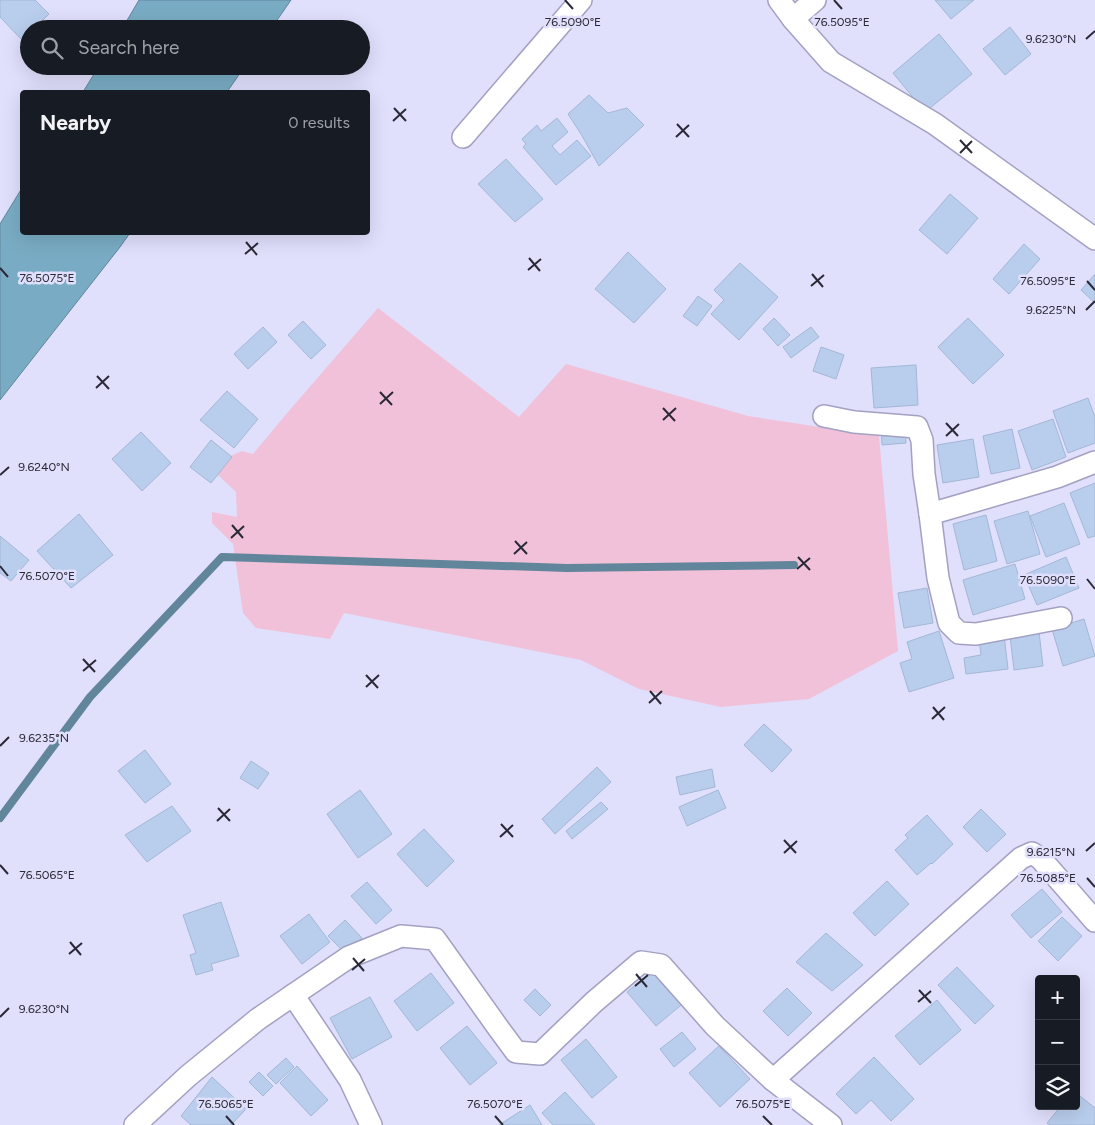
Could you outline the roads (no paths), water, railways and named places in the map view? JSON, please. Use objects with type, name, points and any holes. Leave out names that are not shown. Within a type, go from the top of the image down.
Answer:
[{"type":"street","points":[[463,137],[581,0]]},
{"type":"street","points":[[779,0],[793,20],[831,62],[935,124],[1095,239]]},
{"type":"street","points":[[793,20],[815,0]]},
{"type":"street","points":[[824,416],[854,422],[917,427],[922,440],[924,474],[938,578],[948,623],[958,633],[976,634],[1061,618]]},
{"type":"street","points":[[930,514],[1057,477],[1095,462]]},
{"type":"street","points":[[773,1080],[1021,858],[1032,853],[1041,859],[1095,921]]},
{"type":"street","points":[[135,1125],[204,1063],[258,1019],[349,957],[401,936],[435,939],[516,1052],[540,1054],[594,1002],[641,962],[660,965],[715,1026],[773,1080],[832,1125]]},
{"type":"street","points":[[293,996],[350,1080],[371,1125]]},
{"type":"water","points":[[139,0],[291,0],[277,20],[127,20]]},
{"type":"water","points":[[93,75],[239,75],[228,90],[84,90]]},
{"type":"water","points":[[20,191],[20,235],[129,235],[0,400],[0,224]]},
{"type":"waterway","points":[[0,818],[90,697],[222,557],[567,568],[794,565]]}]
